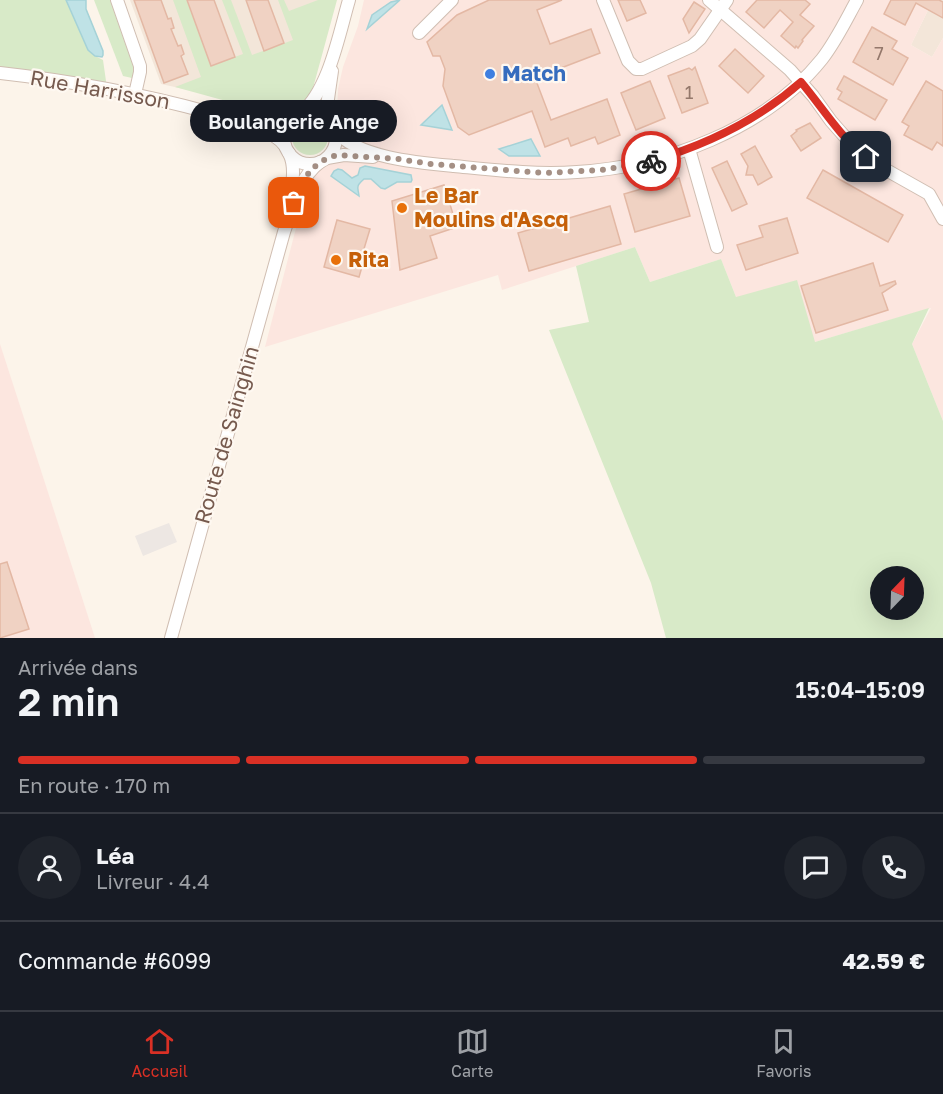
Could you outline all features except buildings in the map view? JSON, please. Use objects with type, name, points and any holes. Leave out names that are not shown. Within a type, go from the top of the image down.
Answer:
[{"type":"street","points":[[117,0],[140,66],[135,94]]},
{"type":"street","points":[[349,0],[336,47],[319,91],[311,105],[285,130],[284,138],[287,149],[294,158],[312,164],[344,155],[543,173],[602,170],[630,165],[689,149],[746,121],[770,107],[801,82],[816,66],[831,46],[857,0]]},
{"type":"street","points":[[418,33],[452,0]]},
{"type":"street","points":[[603,0],[628,61],[636,69],[642,69],[692,46],[700,39],[724,5]]},
{"type":"street","points":[[709,0],[724,5],[801,82],[852,146],[881,167],[929,194],[943,219]]},
{"type":"street","points":[[323,160],[332,152],[336,138],[328,116],[327,103],[336,47]]},
{"type":"street","name":"Rue Harrisson","points":[[0,73],[57,80],[135,94],[234,119],[276,136],[287,149]]},
{"type":"street","points":[[297,116],[316,112],[326,117],[343,140],[372,152],[398,159]]},
{"type":"street","name":"Rue Harrisson","points":[[234,119],[277,122],[297,116]]},
{"type":"street","name":"Route de Sainghin","points":[[284,232],[293,170],[292,159],[287,149]]},
{"type":"street","points":[[689,149],[717,247]]},
{"type":"street","name":"Route de Sainghin","points":[[171,638],[284,232],[307,175],[323,160]]},
{"type":"shaded area","points":[[130,0],[333,0],[248,103],[161,84]]},
{"type":"shaded area","points":[[364,0],[933,0],[911,45],[932,57],[943,38],[943,421],[912,344],[931,308],[815,342],[736,297],[721,259],[650,282],[635,247],[502,290],[498,275],[265,347],[301,209],[297,208],[313,171],[333,160],[342,149],[348,134],[337,113],[338,89]]},
{"type":"shaded area","points":[[933,0],[943,0],[943,38],[932,57],[911,45]]},
{"type":"shaded area","points":[[0,344],[68,554],[95,638],[0,638]]},
{"type":"shaded area","points":[[169,523],[177,542],[143,556],[135,536]]},
{"type":"green space","points":[[0,0],[66,0],[88,50],[103,60],[108,95],[0,70]]},
{"type":"green space","points":[[94,0],[111,0],[134,63],[132,78],[123,76]]},
{"type":"green space","points":[[173,0],[187,0],[212,65],[243,54],[222,0],[231,0],[252,55],[293,40],[278,0],[284,0],[289,11],[318,0],[337,0],[313,88],[306,101],[288,103],[278,107],[248,106],[175,87],[201,77]]},
{"type":"green space","points":[[310,119],[323,124],[328,137],[323,150],[310,155],[297,150],[292,137],[297,124]]},
{"type":"green space","points":[[635,247],[650,282],[721,259],[736,297],[797,280],[815,342],[929,308],[912,344],[943,421],[943,638],[666,638],[651,583],[549,330],[589,322],[576,266]]},
{"type":"water","points":[[66,0],[86,0],[86,9],[103,51],[102,57],[95,56],[88,50]]},
{"type":"water","points":[[400,0],[367,29],[372,15],[391,2]]},
{"type":"water","points":[[442,105],[452,130],[421,125]]},
{"type":"water","points":[[531,139],[540,156],[509,156],[499,149]]},
{"type":"water","points":[[365,166],[411,175],[412,180],[411,182],[397,182],[385,189],[371,179],[364,179],[358,186],[359,196],[331,176],[338,169],[352,178],[358,175],[360,168]]},
{"type":"way so far","points":[[294,203],[310,170],[327,158],[337,155],[543,173],[602,170],[651,161]]},
{"type":"place","name":"Match","points":[[490,74]]},
{"type":"place","name":"Boulangerie Ange","points":[[294,203]]},
{"type":"place","name":"Le Bar Moulins d'Ascq","points":[[402,208]]},
{"type":"place","name":"Rita","points":[[336,260]]},
{"type":"route","points":[[651,161],[689,149],[729,130],[770,107],[801,82],[841,134],[866,157]]}]
